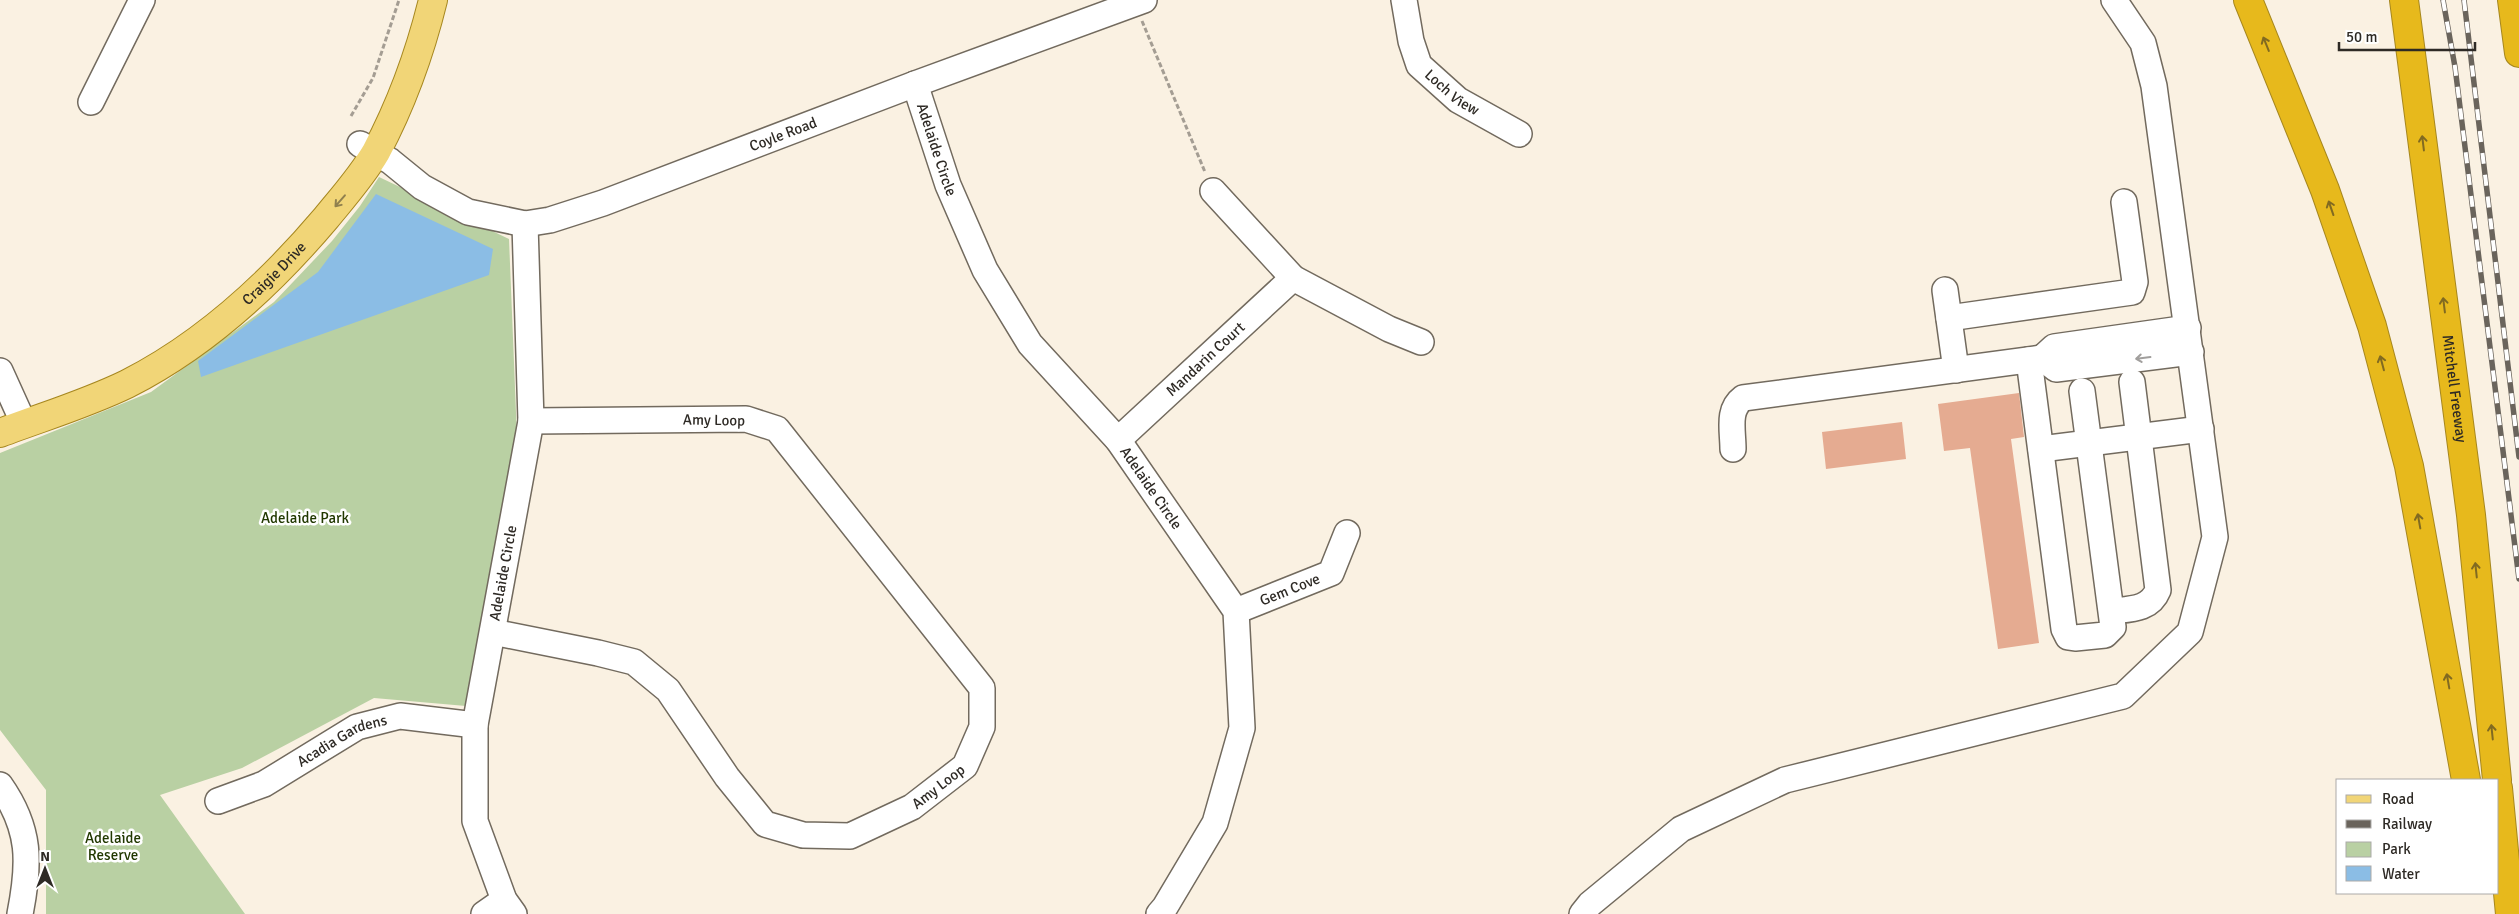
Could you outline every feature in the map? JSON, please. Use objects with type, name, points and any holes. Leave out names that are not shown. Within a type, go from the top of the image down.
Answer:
[{"type":"highway","points":[[2248,0],[2325,190],[2372,326],[2409,466],[2466,779]]},
{"type":"highway","name":"Mitchell Freeway","points":[[2404,0],[2471,515],[2497,779]]},
{"type":"highway","points":[[2512,0],[2519,53]]},
{"type":"highway","points":[[2499,798],[2510,914]]},
{"type":"highway","points":[[2490,894],[2495,914]]},
{"type":"main road","name":"Craigie Drive","points":[[364,155],[388,90],[417,0]]},
{"type":"main road","name":"Craigie Drive","points":[[10,421],[119,369],[177,336],[238,286],[276,249],[364,155],[411,76],[424,40],[434,0]]},
{"type":"street","points":[[91,102],[142,0]]},
{"type":"street","name":"Loch View","points":[[1404,0],[1411,41],[1419,65],[1458,100],[1519,134]]},
{"type":"street","points":[[1582,914],[1590,904],[1681,829],[1786,780],[2124,696],[2190,632],[2215,537],[2190,340],[2154,86],[2143,44],[2114,0]]},
{"type":"street","name":"Coyle Road","points":[[364,155],[390,160],[422,187],[468,212],[525,224],[550,220],[603,203],[915,84],[1139,2]]},
{"type":"street","name":"Adelaide Circle","points":[[915,84],[948,185],[985,270],[1030,344],[1118,440],[1236,611]]},
{"type":"street","points":[[1212,191],[1293,278],[1389,329],[1421,342]]},
{"type":"street","points":[[1949,318],[2132,292],[2135,282],[2124,202]]},
{"type":"street","name":"Adelaide Circle","points":[[500,909],[475,822],[475,725],[531,421],[525,224]]},
{"type":"street","name":"Mandarin Court","points":[[1118,440],[1293,278]]},
{"type":"street","points":[[1945,290],[1956,370]]},
{"type":"street","points":[[1733,449],[1732,412],[1735,404],[1744,398],[2036,359],[2054,347],[2190,340]]},
{"type":"street","points":[[2036,359],[2040,449],[2065,633],[2075,638],[2109,634],[2113,627],[2082,391]]},
{"type":"street","points":[[0,370],[10,421]]},
{"type":"street","points":[[2112,611],[2141,607],[2151,602],[2158,590],[2132,382]]},
{"type":"street","name":"Amy Loop","points":[[493,632],[634,662],[668,690],[727,777],[765,824],[802,835],[850,836],[912,807],[965,766],[982,727],[982,688],[777,428],[746,418],[531,421]]},
{"type":"street","points":[[2040,449],[2201,429]]},
{"type":"street","name":"Gem Cove","points":[[1236,611],[1331,574],[1347,534]]},
{"type":"street","points":[[1159,914],[1215,823],[1242,728],[1236,611]]},
{"type":"street","name":"Acadia Gardens","points":[[218,801],[264,784],[356,727],[400,716],[475,725]]},
{"type":"street","points":[[0,785],[18,816],[25,846],[28,867],[20,914]]},
{"type":"path","points":[[351,116],[373,78],[398,0]]},
{"type":"path","points":[[1139,2],[1212,191]]},
{"type":"green space","name":"Adelaide Park","points":[[379,177],[509,239],[517,437],[466,706],[374,698],[242,768],[160,795],[245,914],[46,914],[46,790],[0,730],[0,453],[151,392],[274,302],[332,241],[360,206]]},
{"type":"water","points":[[376,194],[493,249],[489,275],[201,377],[198,361],[318,272]]},
{"type":"building","points":[[2019,393],[2024,437],[2011,439],[2039,643],[1998,649],[1970,448],[1944,451],[1938,404]]},
{"type":"building","points":[[1902,422],[1906,459],[1826,469],[1822,432]]},
{"type":"railway","points":[[2443,0],[2455,67],[2519,579]]},
{"type":"railway","points":[[2464,0],[2519,457]]},
{"type":"park label","name":"Adelaide Reserve","points":[[113,846]]}]
